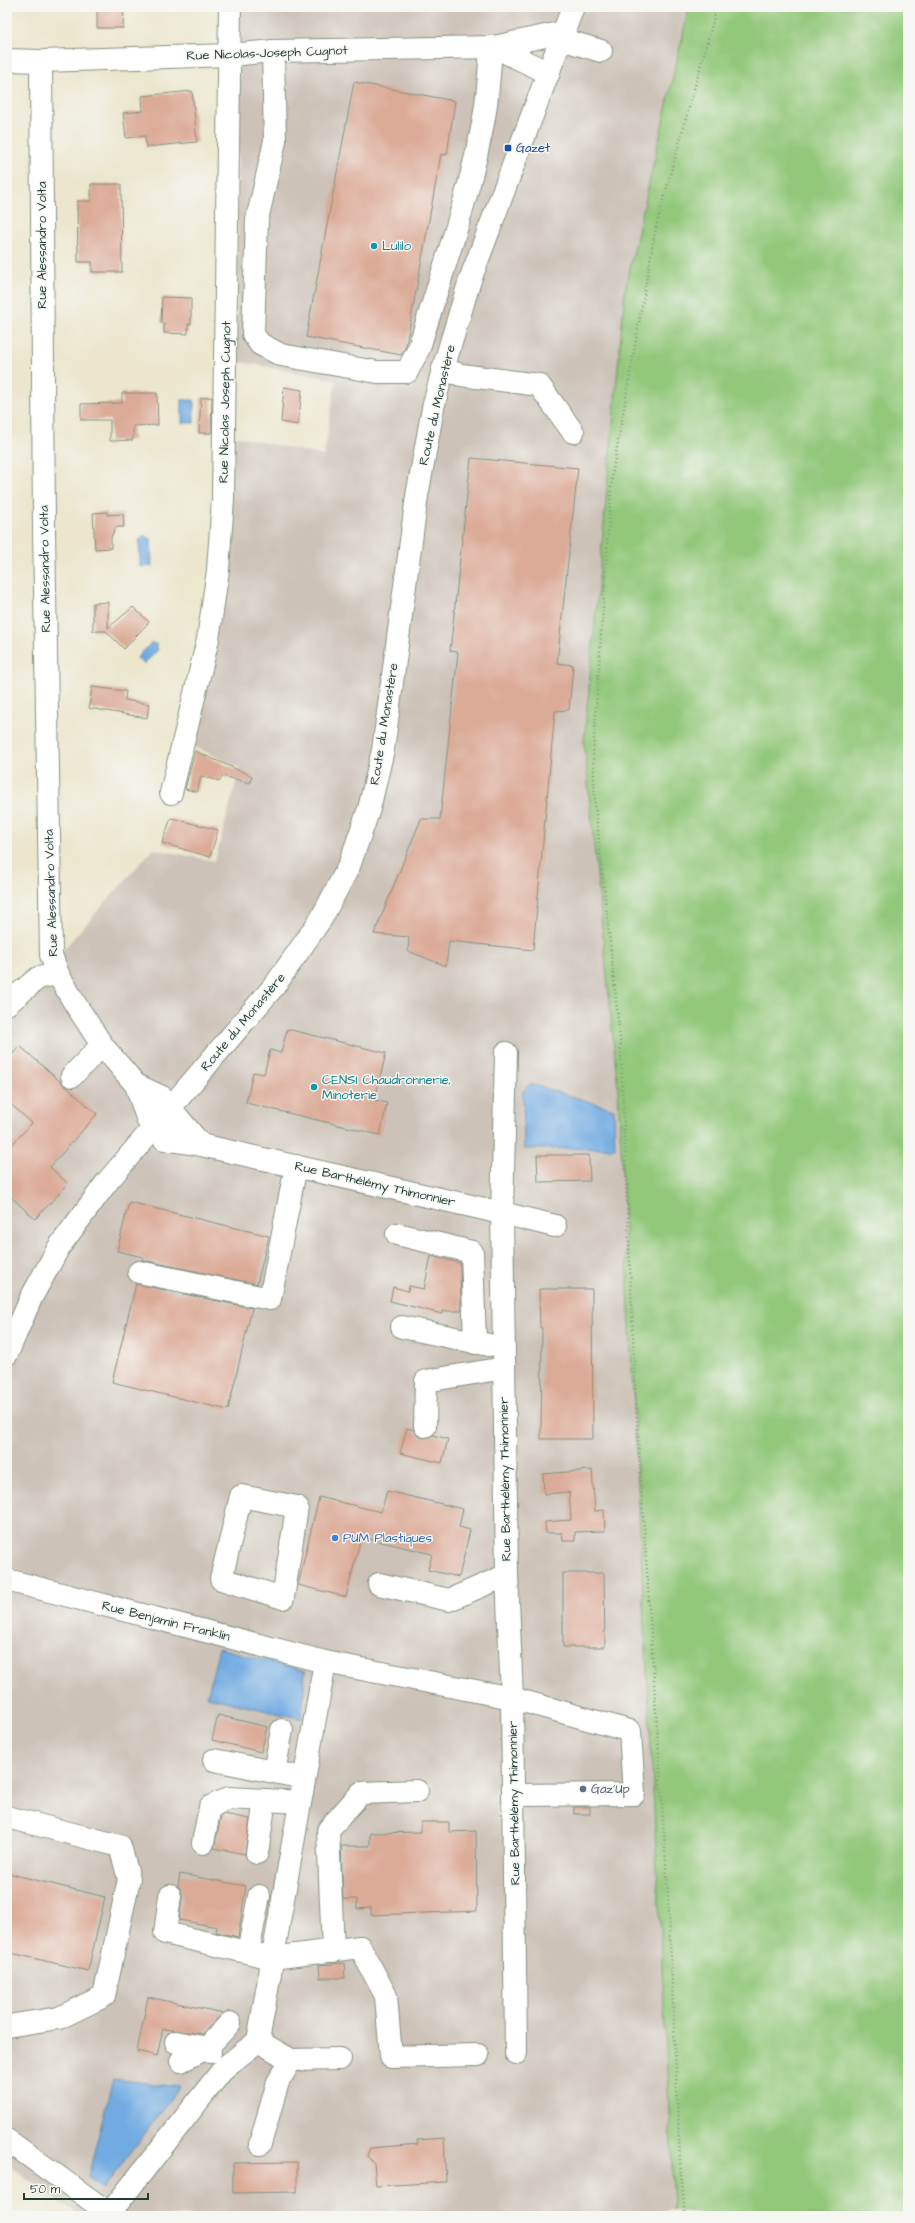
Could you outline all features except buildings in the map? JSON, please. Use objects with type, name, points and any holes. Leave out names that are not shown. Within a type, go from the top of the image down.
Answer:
[{"type":"street","name":"Rue Nicolas Joseph Cugnot","points":[[171,792],[208,639],[218,562],[225,453],[230,7]]},
{"type":"street","name":"Route du Monastère","points":[[7,1354],[31,1298],[59,1247],[107,1182],[275,985],[300,952],[321,919],[349,866],[369,809],[383,750],[417,496],[433,408],[443,369],[470,280],[573,7]]},
{"type":"street","name":"Rue Nicolas-Joseph Cugnot","points":[[41,61],[230,55],[273,51],[493,47],[562,36]]},
{"type":"street","points":[[562,36],[601,50]]},
{"type":"street","name":"Rue Nicolas-Joseph Cugnot","points":[[493,47],[549,73]]},
{"type":"street","points":[[273,51],[275,141],[257,220],[253,334],[260,344],[281,355],[377,372],[407,372],[419,348],[472,172],[481,137],[493,47]]},
{"type":"street","points":[[7,60],[41,61]]},
{"type":"street","name":"Rue Alessandro Volta","points":[[41,61],[44,530],[48,855],[51,955],[58,974],[102,1045],[136,1085],[148,1121],[164,1116]]},
{"type":"street","points":[[443,369],[461,375],[539,384],[573,432]]},
{"type":"street","points":[[7,1004],[38,978],[58,974]]},
{"type":"street","points":[[72,1076],[102,1045]]},
{"type":"street","points":[[506,1053],[502,1212],[555,1226]]},
{"type":"street","name":"Rue Barthélémy Thimonnier","points":[[164,1116],[176,1115],[201,1145],[502,1212],[507,1575],[514,1795],[516,2053]]},
{"type":"street","points":[[139,1272],[270,1299],[296,1166]]},
{"type":"street","points":[[397,1234],[472,1252],[474,1343]]},
{"type":"street","points":[[402,1327],[474,1343],[504,1358]]},
{"type":"street","points":[[425,1426],[426,1381],[504,1358]]},
{"type":"street","points":[[241,1496],[296,1507],[283,1598],[221,1579],[241,1496]]},
{"type":"street","points":[[379,1584],[449,1600],[507,1575]]},
{"type":"street","name":"Rue Benjamin Franklin","points":[[7,1580],[325,1662],[512,1698],[630,1731],[634,1794],[514,1795]]},
{"type":"street","points":[[7,2140],[111,2215],[225,2067],[258,2041],[325,1662]]},
{"type":"street","points":[[274,1772],[282,1730]]},
{"type":"street","points":[[214,1760],[304,1778]]},
{"type":"street","points":[[332,1951],[328,1830],[361,1793],[417,1791]]},
{"type":"street","points":[[203,1843],[210,1807],[229,1798],[300,1802]]},
{"type":"street","points":[[257,1853],[265,1800]]},
{"type":"street","points":[[7,1817],[120,1846],[129,1879],[104,1996],[59,2018],[7,2026]]},
{"type":"street","points":[[170,1896],[165,1933],[272,1958],[360,1947],[386,1996],[391,2057],[478,2055]]},
{"type":"street","points":[[248,1952],[259,1896]]},
{"type":"street","points":[[178,2052],[207,2048],[230,2023]]},
{"type":"street","points":[[258,2041],[291,2060],[340,2059]]},
{"type":"street","points":[[207,2048],[225,2067]]},
{"type":"street","points":[[260,2144],[278,2082],[291,2060]]},
{"type":"path","points":[[685,2216],[680,2162],[668,1895],[636,1405],[620,1037],[595,804],[593,752],[612,476],[656,226],[718,7]]},
{"type":"shaded area","points":[[240,7],[689,7],[625,290],[584,742],[618,1089],[674,2210],[570,2216],[81,2216],[7,2164],[7,1013],[153,849],[215,861],[240,768],[193,746],[235,436],[324,456],[336,380],[236,361]]},
{"type":"green space","points":[[689,7],[908,7],[908,2216],[747,2216],[674,2210],[618,1089],[584,742],[625,290]]},
{"type":"water","points":[[182,400],[194,400],[194,423],[182,423]]},
{"type":"water","points":[[145,536],[151,539],[152,566],[140,567],[139,540]]},
{"type":"water","points":[[151,643],[156,644],[158,650],[144,664],[137,658]]},
{"type":"water","points":[[531,1084],[614,1109],[615,1148],[524,1149],[523,1091]]},
{"type":"water","points":[[219,1648],[305,1671],[302,1719],[207,1697]]},
{"type":"water","points":[[113,2079],[180,2087],[103,2189],[88,2177]]},
{"type":"place","name":"Gazet","points":[[508,148]]},
{"type":"place","name":"Lulilo","points":[[374,246]]},
{"type":"place","name":"CENSI Chaudronnerie, Minoterie","points":[[314,1087]]},
{"type":"place","name":"PUM Plastiques","points":[[335,1538]]},
{"type":"place","name":"Gaz'Up","points":[[583,1789]]}]
